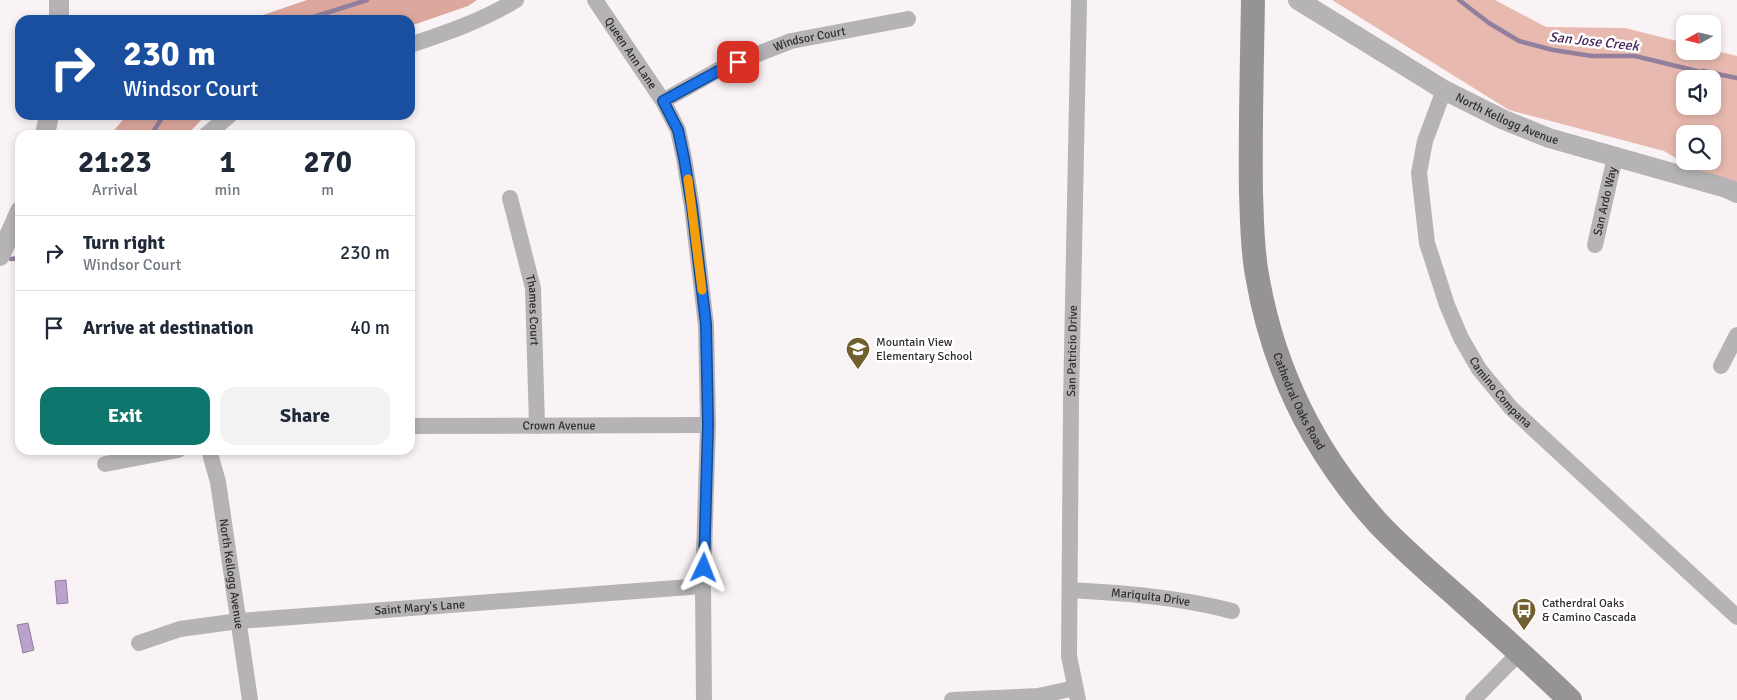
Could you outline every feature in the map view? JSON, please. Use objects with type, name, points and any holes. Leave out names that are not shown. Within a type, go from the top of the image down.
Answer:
[{"type":"main road","name":"Cathedral Oaks Road","points":[[1253,0],[1250,162],[1252,234],[1256,273],[1266,318],[1283,373],[1309,429],[1360,503],[1417,561],[1520,652],[1570,700]]},
{"type":"street","points":[[59,0],[59,15]]},
{"type":"street","points":[[415,43],[447,32],[505,7],[516,0]]},
{"type":"street","name":"Queen Ann Lane","points":[[595,0],[663,101],[678,130],[692,207],[706,324],[708,425],[703,586],[704,700]]},
{"type":"street","name":"San Patricio Drive","points":[[1076,694],[1069,656],[1071,383],[1079,0]]},
{"type":"street","name":"North Kellogg Avenue","points":[[1298,0],[1444,90],[1504,120],[1549,138],[1726,188],[1737,193]]},
{"type":"street","name":"Windsor Court","points":[[663,101],[720,70],[791,40],[908,19]]},
{"type":"street","name":"Camino Compana","points":[[1444,90],[1425,141],[1419,173],[1421,202],[1427,243],[1447,305],[1479,370],[1511,408],[1737,617]]},
{"type":"street","points":[[212,130],[224,120]]},
{"type":"street","name":"San Ardo Way","points":[[1595,245],[1616,157]]},
{"type":"street","name":"Thames Court","points":[[510,198],[533,288],[537,426]]},
{"type":"street","points":[[0,256],[15,222]]},
{"type":"street","points":[[1721,366],[1737,335]]},
{"type":"street","name":"Crown Avenue","points":[[415,426],[708,425]]},
{"type":"street","points":[[105,464],[152,455]]},
{"type":"street","name":"North Kellogg Avenue","points":[[210,455],[218,482],[250,700]]},
{"type":"street","name":"Saint Mary's Lane","points":[[139,643],[180,629],[239,621],[703,586]]},
{"type":"street","name":"Mariquita Drive","points":[[1070,590],[1148,596],[1203,604],[1232,611]]},
{"type":"street","points":[[1473,700],[1520,652]]},
{"type":"street","points":[[952,700],[1076,694]]},
{"type":"shaded area","points":[[307,0],[477,0],[468,6],[415,24],[415,15],[263,15]]},
{"type":"shaded area","points":[[1332,0],[1495,0],[1546,27],[1625,28],[1676,41],[1676,60],[1721,60],[1721,52],[1737,56],[1737,193],[1696,170],[1721,170],[1721,125],[1676,125],[1676,158],[1664,151],[1509,110]]},
{"type":"shaded area","points":[[123,120],[201,120],[192,130],[114,130]]},
{"type":"shaded area","points":[[66,580],[68,603],[57,604],[55,581]]},
{"type":"shaded area","points":[[28,623],[34,650],[23,653],[17,625]]},
{"type":"waterway","points":[[320,15],[367,0]]},
{"type":"waterway","name":"San Jose Creek","points":[[1459,0],[1489,23],[1519,41],[1553,50],[1592,56],[1635,56],[1701,72],[1737,78]]},
{"type":"waterway","points":[[154,130],[161,120]]},
{"type":"waterway","points":[[11,259],[15,259]]},
{"type":"slow traffic","points":[[688,179],[702,290]]},
{"type":"place","name":"Mountain View Elementary School","points":[[858,370]]},
{"type":"place","name":"Catherdral Oaks & Camino Cascada","points":[[1524,631]]},
{"type":"route","points":[[704,568],[708,425],[706,324],[684,158],[678,130],[663,101],[738,62]]}]
